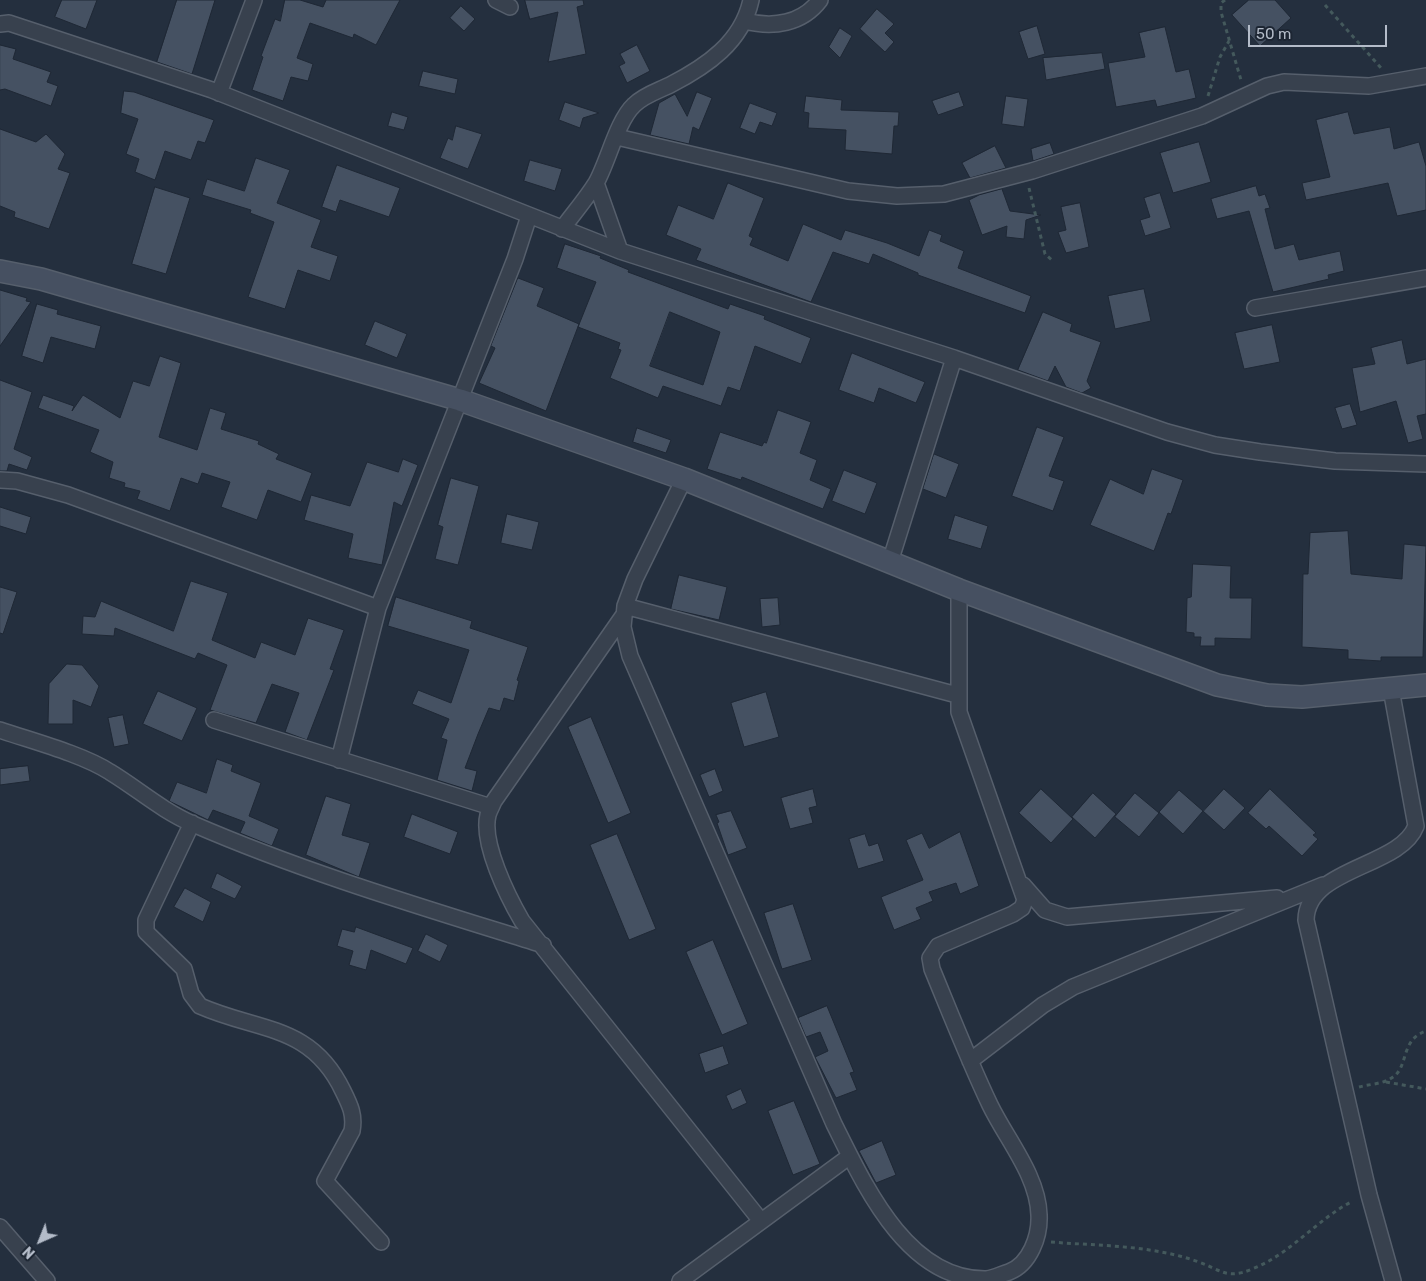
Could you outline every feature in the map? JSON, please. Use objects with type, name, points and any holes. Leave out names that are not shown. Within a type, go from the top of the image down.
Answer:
[{"type":"main road","points":[[0,271],[41,279],[460,400],[684,479],[959,590],[1217,685],[1267,694],[1302,697],[1391,690],[1426,685]]},
{"type":"street","points":[[219,93],[254,0]]},
{"type":"street","points":[[496,0],[510,7]]},
{"type":"street","points":[[562,229],[596,183],[633,105],[647,95],[672,84],[716,57],[732,40],[744,21],[751,0]]},
{"type":"street","points":[[744,21],[760,25],[801,19],[820,0]]},
{"type":"street","points":[[0,24],[9,24],[219,93],[620,251],[954,358],[1167,432],[1215,445],[1335,461],[1426,464]]},
{"type":"street","points":[[617,136],[848,191],[897,196],[944,194],[1032,171],[1202,116],[1267,86],[1284,82],[1369,86],[1395,83],[1426,76]]},
{"type":"street","points":[[596,183],[620,251]]},
{"type":"street","points":[[339,760],[378,608],[460,400],[529,216]]},
{"type":"street","points":[[1255,308],[1426,278]]},
{"type":"street","points":[[890,562],[954,358]]},
{"type":"street","points":[[684,479],[635,579],[624,611],[491,807],[488,816],[487,832],[510,901],[522,921],[761,1221]]},
{"type":"street","points":[[0,480],[17,481],[68,494],[378,608]]},
{"type":"street","points":[[624,611],[623,628],[630,656],[850,1156],[884,1218],[928,1262],[955,1276],[988,1279],[1013,1270],[1034,1249],[1039,1214],[1032,1183],[1007,1139],[970,1061],[932,969],[930,958],[938,946],[1022,908],[1025,900],[963,726],[957,695],[959,590]]},
{"type":"street","points":[[624,611],[957,695]]},
{"type":"street","points":[[1391,690],[1416,826],[1412,836],[1402,844],[1320,890],[1309,904],[1306,920],[1369,1195],[1394,1281]]},
{"type":"street","points":[[214,720],[491,807]]},
{"type":"street","points":[[0,730],[109,771],[160,808],[192,823],[324,876],[543,945]]},
{"type":"street","points":[[192,823],[146,920],[146,932],[184,969],[192,994],[200,1006],[280,1032],[304,1044],[322,1057],[333,1071],[351,1108],[353,1123],[352,1131],[325,1181],[381,1242]]},
{"type":"street","points":[[1018,879],[1042,908],[1054,915],[1067,917],[1293,897]]},
{"type":"street","points":[[970,1061],[1042,1004],[1073,987],[1334,881]]},
{"type":"street","points":[[680,1281],[850,1156]]},
{"type":"street","points":[[0,1227],[47,1281]]},
{"type":"path","points":[[1225,0],[1221,3],[1221,12],[1245,95]]},
{"type":"path","points":[[1325,5],[1395,83]]},
{"type":"path","points":[[1202,116],[1220,57],[1229,40]]},
{"type":"path","points":[[1032,171],[1027,180],[1045,254],[1053,261]]},
{"type":"path","points":[[1385,1082],[1398,1073],[1410,1043],[1417,1034],[1426,1031]]},
{"type":"path","points":[[1344,1090],[1385,1082],[1426,1089]]},
{"type":"path","points":[[1036,1241],[1145,1249],[1200,1262],[1220,1273],[1234,1274],[1254,1269],[1297,1243],[1345,1206],[1369,1195]]},
{"type":"building","points":[[62,0],[97,0],[86,29],[55,17]]},
{"type":"building","points":[[177,0],[215,0],[192,74],[157,62]]},
{"type":"building","points":[[285,0],[300,0],[323,7],[326,0],[400,0],[376,45],[354,34],[353,38],[310,23],[297,58],[313,64],[308,81],[291,77],[283,101],[252,90],[263,57],[261,56],[275,19],[280,21]]},
{"type":"building","points":[[525,0],[583,0],[584,5],[577,7],[586,54],[548,62],[558,12],[530,19]]},
{"type":"building","points":[[1249,0],[1275,0],[1291,18],[1260,46],[1232,15]]},
{"type":"building","points":[[461,6],[475,19],[464,31],[450,18]]},
{"type":"building","points":[[877,9],[894,24],[885,33],[894,42],[885,52],[860,29]]},
{"type":"building","points":[[1037,26],[1045,54],[1028,59],[1019,32]]},
{"type":"building","points":[[1165,27],[1176,72],[1189,69],[1196,98],[1157,107],[1155,100],[1116,107],[1108,63],[1145,57],[1139,33]]},
{"type":"building","points":[[840,28],[852,36],[840,58],[829,47]]},
{"type":"building","points":[[0,45],[16,49],[13,59],[51,72],[47,82],[58,86],[51,106],[5,89],[0,90]]},
{"type":"building","points":[[637,45],[650,71],[627,83],[619,66],[625,63],[620,54]]},
{"type":"building","points":[[1102,53],[1105,69],[1046,80],[1043,58]]},
{"type":"building","points":[[423,71],[458,79],[455,94],[419,86]]},
{"type":"building","points":[[124,91],[134,92],[214,120],[205,143],[198,141],[191,160],[165,151],[155,180],[135,172],[139,159],[126,154],[138,119],[121,113]]},
{"type":"building","points":[[697,92],[712,98],[699,130],[693,127],[689,144],[650,135],[659,103],[675,94],[687,116]]},
{"type":"building","points":[[959,92],[964,106],[938,115],[932,101]]},
{"type":"building","points":[[806,96],[842,100],[841,110],[899,112],[898,126],[894,126],[892,154],[845,150],[846,130],[808,128],[809,113],[804,112]]},
{"type":"building","points":[[1006,96],[1028,99],[1024,127],[1002,124]]},
{"type":"building","points":[[565,102],[599,113],[583,118],[580,128],[559,120]]},
{"type":"building","points":[[750,103],[777,113],[772,126],[760,122],[755,134],[740,128]]},
{"type":"building","points":[[392,112],[408,117],[404,130],[388,126]]},
{"type":"building","points":[[1348,112],[1354,134],[1390,127],[1394,149],[1419,142],[1426,166],[1426,210],[1397,216],[1388,183],[1306,200],[1302,183],[1330,177],[1316,120]]},
{"type":"building","points":[[456,126],[482,134],[468,169],[440,158],[448,138],[452,140]]},
{"type":"building","points":[[0,129],[36,142],[46,134],[65,154],[58,169],[70,173],[49,229],[14,217],[15,212],[0,206]]},
{"type":"building","points":[[1199,142],[1211,182],[1173,193],[1160,153]]},
{"type":"building","points":[[1050,143],[1054,154],[1033,161],[1031,149]]},
{"type":"building","points":[[995,146],[1006,168],[970,178],[962,163]]},
{"type":"building","points":[[256,158],[290,170],[277,203],[321,220],[311,247],[338,256],[330,281],[298,270],[285,309],[248,297],[274,222],[250,213],[251,210],[202,195],[207,179],[244,191]]},
{"type":"building","points":[[530,160],[562,169],[555,191],[524,181]]},
{"type":"building","points":[[337,165],[400,188],[389,217],[340,200],[336,212],[322,207]]},
{"type":"building","points":[[728,183],[764,198],[749,236],[753,238],[750,245],[788,261],[803,224],[841,240],[845,230],[887,243],[919,256],[929,230],[942,235],[940,241],[964,251],[958,268],[1031,296],[1025,313],[918,275],[918,273],[873,254],[869,264],[833,252],[811,302],[696,260],[701,249],[666,235],[678,205],[713,219]]},
{"type":"building","points":[[1256,186],[1259,196],[1265,194],[1270,208],[1265,209],[1275,249],[1294,244],[1299,260],[1340,251],[1344,271],[1328,275],[1329,279],[1273,292],[1249,211],[1217,219],[1211,199]]},
{"type":"building","points":[[155,187],[190,198],[166,274],[132,264]]},
{"type":"building","points":[[1002,189],[1010,211],[1041,215],[1026,220],[1024,239],[1006,237],[1007,226],[982,235],[969,200],[979,195]]},
{"type":"building","points":[[1160,193],[1171,228],[1145,236],[1140,220],[1150,217],[1144,198]]},
{"type":"building","points":[[1080,203],[1089,247],[1066,253],[1058,232],[1066,230],[1061,207]]},
{"type":"building","points":[[565,244],[601,256],[600,258],[629,270],[628,272],[728,309],[730,304],[765,316],[764,319],[811,338],[801,364],[755,346],[740,391],[728,387],[721,406],[663,386],[658,398],[610,378],[621,350],[618,349],[620,343],[578,327],[596,282],[557,268]],"holes":[[[670,312],[720,332],[703,385],[650,366]]]},
{"type":"building","points":[[518,278],[544,288],[537,306],[579,324],[546,411],[479,383],[495,348],[491,346]]},
{"type":"building","points":[[1144,289],[1151,321],[1115,329],[1108,296]]},
{"type":"building","points":[[0,290],[27,298],[26,301],[31,302],[0,346]]},
{"type":"building","points":[[37,304],[58,310],[57,314],[101,326],[95,349],[51,337],[43,363],[22,356]]},
{"type":"building","points":[[1043,312],[1072,324],[1070,331],[1101,342],[1087,381],[1091,388],[1082,393],[1066,387],[1055,366],[1048,381],[1018,370]]},
{"type":"building","points":[[375,321],[407,334],[397,358],[365,345]]},
{"type":"building","points":[[1272,325],[1280,362],[1244,369],[1235,333]]},
{"type":"building","points":[[1402,340],[1407,364],[1426,359],[1426,414],[1417,416],[1423,439],[1408,443],[1396,401],[1360,412],[1352,368],[1375,364],[1371,348]]},
{"type":"building","points":[[852,353],[925,382],[916,403],[879,388],[874,403],[839,390]]},
{"type":"building","points":[[160,356],[181,363],[159,437],[197,450],[210,408],[226,413],[221,429],[259,441],[258,444],[279,454],[276,459],[312,473],[301,502],[268,490],[257,520],[221,507],[230,482],[202,473],[198,484],[181,478],[170,511],[137,499],[140,491],[124,487],[125,483],[109,478],[113,462],[90,452],[99,430],[38,408],[43,395],[74,406],[72,411],[83,395],[120,418],[133,381],[149,386]]},
{"type":"building","points":[[0,380],[32,392],[14,449],[32,457],[27,470],[9,464],[7,471],[0,471]]},
{"type":"building","points":[[1350,404],[1357,425],[1342,429],[1335,408]]},
{"type":"building","points":[[778,410],[811,422],[800,453],[817,460],[810,480],[831,489],[823,509],[742,477],[741,480],[707,469],[720,432],[762,446],[764,442],[766,443]]},
{"type":"building","points":[[1037,427],[1064,437],[1049,476],[1064,481],[1053,511],[1012,496]]},
{"type":"building","points":[[637,428],[671,440],[666,453],[633,442]]},
{"type":"building","points":[[934,454],[959,464],[946,498],[923,489]]},
{"type":"building","points":[[403,459],[418,465],[402,506],[394,502],[382,565],[348,558],[353,534],[304,520],[311,495],[350,506],[367,462],[398,472]]},
{"type":"building","points":[[1152,469],[1183,480],[1171,514],[1168,513],[1154,551],[1090,525],[1110,479],[1143,494]]},
{"type":"building","points":[[844,470],[877,483],[865,514],[832,501]]},
{"type":"building","points":[[451,478],[479,486],[458,565],[435,559],[443,527],[438,525]]},
{"type":"building","points":[[0,507],[31,517],[26,534],[0,526]]},
{"type":"building","points":[[507,514],[539,522],[532,550],[501,543]]},
{"type":"building","points":[[955,515],[988,526],[981,549],[948,539]]},
{"type":"building","points":[[1348,531],[1351,574],[1402,579],[1404,544],[1426,546],[1423,657],[1381,657],[1381,661],[1348,659],[1348,650],[1302,647],[1303,574],[1308,574],[1310,533]]},
{"type":"building","points":[[1193,564],[1231,566],[1230,598],[1252,598],[1251,639],[1215,638],[1215,646],[1200,646],[1201,637],[1194,637],[1194,633],[1186,632],[1187,598],[1191,597]]},
{"type":"building","points":[[679,575],[727,587],[719,620],[671,609]]},
{"type":"building","points":[[191,581],[228,593],[212,640],[255,658],[261,642],[295,655],[308,618],[344,630],[330,669],[334,670],[307,740],[285,732],[299,693],[272,684],[256,723],[210,710],[227,665],[198,653],[195,659],[115,628],[114,636],[82,634],[83,616],[95,617],[101,601],[173,631]]},
{"type":"building","points":[[0,587],[17,592],[3,634],[0,633]]},
{"type":"building","points":[[396,597],[472,621],[470,628],[528,647],[517,680],[519,681],[514,701],[504,698],[500,711],[489,708],[478,734],[465,768],[477,771],[472,791],[437,780],[447,740],[441,738],[449,719],[412,704],[418,690],[451,703],[469,650],[388,626]]},
{"type":"building","points":[[778,598],[780,625],[762,627],[760,599]]},
{"type":"building","points":[[67,664],[82,665],[99,686],[91,707],[73,700],[73,724],[48,724],[49,684]]},
{"type":"building","points":[[158,691],[197,708],[182,741],[143,724]]},
{"type":"building","points":[[766,692],[779,737],[744,747],[731,703]]},
{"type":"building","points":[[123,715],[129,744],[114,747],[108,718]]},
{"type":"building","points":[[591,717],[631,813],[608,823],[568,727]]},
{"type":"building","points":[[217,759],[233,765],[231,771],[261,783],[249,816],[279,829],[272,846],[240,833],[245,822],[213,810],[208,820],[169,801],[177,782],[206,793]]},
{"type":"building","points":[[28,766],[30,781],[0,785],[0,769]]},
{"type":"building","points":[[715,769],[723,791],[709,797],[700,775]]},
{"type":"building","points":[[813,789],[817,806],[809,808],[813,823],[790,829],[781,798]]},
{"type":"building","points":[[1041,789],[1073,819],[1051,843],[1019,813]]},
{"type":"building","points":[[1224,789],[1245,808],[1224,830],[1203,811]]},
{"type":"building","points":[[1270,789],[1316,833],[1313,835],[1318,839],[1302,856],[1269,826],[1266,829],[1248,813]]},
{"type":"building","points":[[1179,790],[1203,811],[1183,834],[1159,812]]},
{"type":"building","points":[[1093,793],[1116,814],[1095,838],[1072,817]]},
{"type":"building","points":[[1135,793],[1159,813],[1139,837],[1115,817]]},
{"type":"building","points":[[326,796],[351,804],[342,835],[370,843],[359,877],[306,855]]},
{"type":"building","points":[[731,811],[747,848],[728,855],[716,815]]},
{"type":"building","points":[[412,814],[458,832],[450,854],[404,837]]},
{"type":"building","points":[[960,832],[979,886],[960,894],[956,883],[929,892],[933,901],[916,908],[921,919],[894,930],[881,897],[923,880],[906,840],[922,833],[929,848]]},
{"type":"building","points":[[617,834],[656,929],[629,940],[590,845]]},
{"type":"building","points":[[865,834],[869,846],[878,843],[884,861],[858,869],[849,839]]},
{"type":"building","points":[[217,873],[242,886],[235,899],[211,888]]},
{"type":"building","points":[[185,888],[211,902],[203,922],[174,907]]},
{"type":"building","points":[[793,904],[812,960],[782,969],[764,913]]},
{"type":"building","points":[[356,927],[413,948],[406,964],[371,950],[366,970],[349,965],[353,951],[337,946],[342,929],[354,932]]},
{"type":"building","points":[[426,934],[448,945],[440,962],[418,951]]},
{"type":"building","points":[[713,940],[748,1024],[722,1035],[686,952]]},
{"type":"building","points":[[827,1006],[854,1072],[850,1073],[857,1090],[836,1098],[815,1057],[828,1051],[820,1032],[806,1037],[798,1018]]},
{"type":"building","points":[[723,1046],[729,1064],[705,1073],[699,1054]]},
{"type":"building","points":[[741,1089],[747,1103],[732,1110],[726,1096]]},
{"type":"building","points":[[794,1101],[820,1164],[793,1175],[768,1111]]},
{"type":"building","points":[[882,1141],[896,1175],[876,1183],[859,1151]]}]
